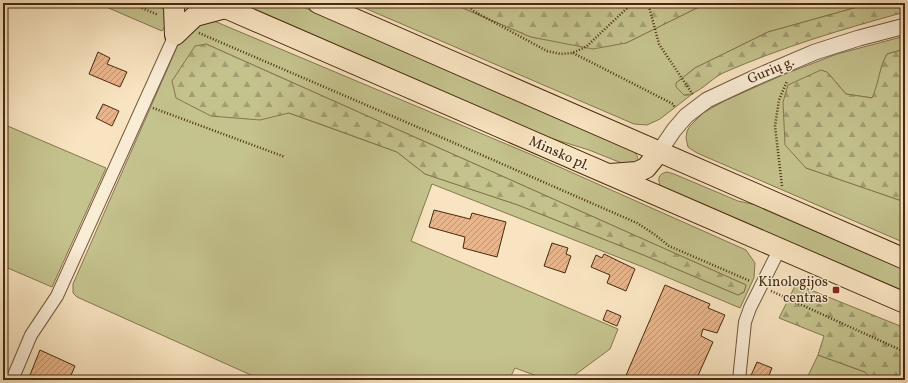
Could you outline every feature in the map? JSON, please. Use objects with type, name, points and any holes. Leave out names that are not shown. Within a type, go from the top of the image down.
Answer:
[{"type":"highway","points":[[318,3],[905,259]]},
{"type":"highway","points":[[176,22],[220,6]]},
{"type":"highway","name":"Minsko pl.","points":[[220,6],[905,303]]},
{"type":"highway","points":[[607,175],[638,172],[646,168],[659,152]]},
{"type":"street","points":[[12,380],[31,335],[56,296],[144,105],[176,22]]},
{"type":"street","name":"Gurių g.","points":[[659,152],[686,116],[707,100],[815,52],[859,38],[905,26]]},
{"type":"street","points":[[739,380],[745,322],[750,308],[780,248]]},
{"type":"path","points":[[130,3],[637,223],[669,246],[761,286],[905,352]]},
{"type":"path","points":[[464,3],[475,12],[547,51],[561,54],[572,53],[586,47],[625,10],[635,3]]},
{"type":"path","points":[[648,3],[659,44],[700,106]]},
{"type":"path","points":[[572,53],[673,104],[681,122]]},
{"type":"path","points":[[782,186],[775,126],[779,100],[787,81]]},
{"type":"path","points":[[144,105],[285,156]]},
{"type":"green space","points":[[97,3],[166,3],[171,15],[162,31]]},
{"type":"green space","points":[[231,3],[294,3],[633,151],[638,157],[637,165],[624,164],[589,150],[534,133]]},
{"type":"green space","points":[[353,3],[451,3],[531,37],[555,41],[626,43],[707,3],[872,3],[768,32],[695,68],[676,83],[684,95],[691,95],[660,119],[647,125],[634,124]]},
{"type":"green space","points":[[451,3],[707,3],[626,43],[593,49],[531,37]]},
{"type":"green space","points":[[872,3],[905,3],[905,12],[836,32],[768,55],[723,73],[700,90],[689,94],[684,95],[676,87],[676,83],[695,68],[768,32]]},
{"type":"green space","points":[[214,21],[537,157],[746,250],[755,263],[754,278],[740,308],[643,267],[432,184],[411,241],[618,329],[610,349],[568,380],[548,380],[515,368],[509,380],[262,380],[77,297],[73,293],[73,284],[184,31],[191,23]],"holes":[[[206,44],[746,285],[744,292],[738,295],[646,256],[518,205],[425,174],[397,152],[289,113]]]},
{"type":"green space","points":[[905,36],[905,49],[887,54],[882,65],[873,98],[846,94],[827,72],[783,102],[806,168],[905,202],[905,243],[697,153],[688,147],[686,138],[687,131],[690,126],[703,113],[724,101],[785,74],[837,54]]},
{"type":"green space","points":[[206,44],[746,285],[744,292],[738,295],[646,256],[518,205],[425,174],[397,152],[289,113],[260,120],[211,116],[176,98],[172,81],[195,46]]},
{"type":"green space","points":[[905,49],[905,202],[806,168],[785,145],[783,102],[788,85],[821,70],[827,72],[846,94],[872,98],[887,54]]},
{"type":"green space","points":[[3,124],[106,168],[52,287],[3,266]]},
{"type":"green space","points":[[667,172],[738,201],[770,208],[905,268],[905,293],[661,187],[659,177]]},
{"type":"green space","points":[[796,284],[905,328],[905,380],[873,380],[865,372],[818,355],[824,336],[779,318]]},
{"type":"green space","points":[[818,355],[865,372],[873,380],[806,380]]},
{"type":"building","points":[[98,52],[110,58],[107,64],[127,72],[120,87],[89,74]]},
{"type":"building","points":[[103,104],[119,111],[112,126],[96,118]]},
{"type":"building","points":[[434,210],[470,219],[472,213],[506,222],[497,257],[463,248],[465,237],[429,227]]},
{"type":"building","points":[[552,243],[568,248],[566,254],[571,256],[565,273],[544,266]]},
{"type":"building","points":[[604,254],[635,269],[626,291],[607,283],[610,275],[591,267],[596,255],[602,258]]},
{"type":"building","points":[[665,285],[710,304],[708,308],[725,315],[717,333],[703,329],[701,336],[713,342],[696,380],[624,380]]},
{"type":"building","points":[[607,310],[621,316],[617,326],[603,320]]},
{"type":"building","points":[[40,350],[75,366],[69,380],[28,380]]},
{"type":"building","points":[[757,362],[772,368],[767,380],[749,380]]},
{"type":"place","name":"Kinologijos centras","points":[[836,290]]}]
